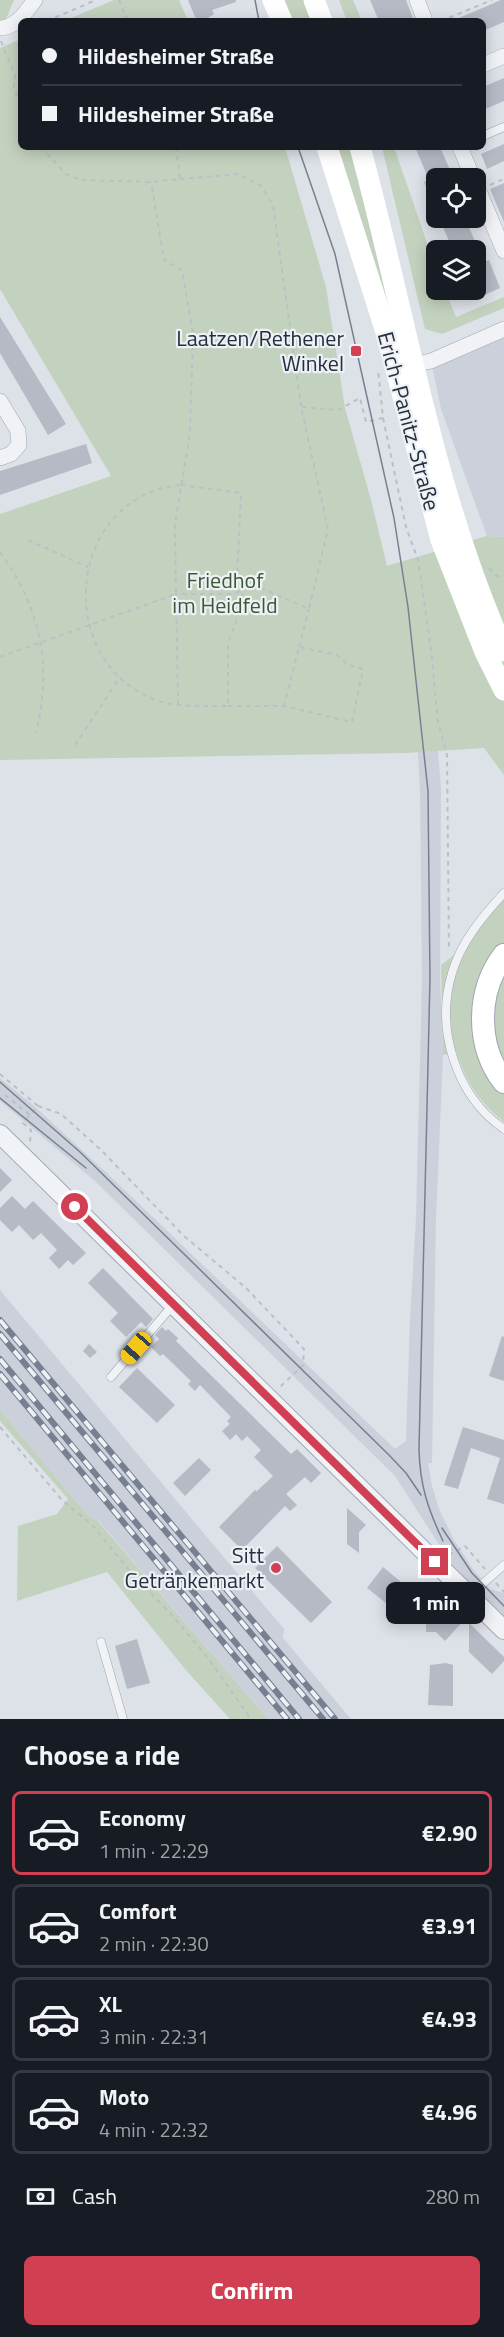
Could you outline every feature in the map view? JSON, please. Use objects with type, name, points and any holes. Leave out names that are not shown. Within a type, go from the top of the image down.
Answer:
[{"type":"main road","points":[[273,0],[281,18]]},
{"type":"main road","points":[[314,0],[321,18]]},
{"type":"main road","name":"Erich-Panitz-Straße","points":[[328,150],[396,366],[441,540],[484,652],[504,690]]},
{"type":"main road","name":"Erich-Panitz-Straße","points":[[360,150],[396,366],[426,418],[458,534],[503,649]]},
{"type":"main road","points":[[504,956],[492,975],[485,995],[483,1014],[488,1053],[504,1082]]},
{"type":"street","points":[[22,18],[35,0]]},
{"type":"street","points":[[417,0],[425,18]]},
{"type":"street","points":[[1,28],[18,21]]},
{"type":"street","points":[[486,64],[504,56]]},
{"type":"street","points":[[461,150],[469,168]]},
{"type":"street","points":[[486,206],[503,244]]},
{"type":"street","points":[[396,366],[431,361],[504,329]]},
{"type":"street","points":[[0,401],[18,431],[19,445],[11,454],[0,458]]},
{"type":"street","points":[[0,1134],[504,1630]]},
{"type":"lane","points":[[486,135],[504,127]]},
{"type":"lane","points":[[504,893],[478,921],[462,949],[452,973],[446,1001],[446,1032],[461,1078],[475,1103],[490,1119],[504,1129]]},
{"type":"lane","points":[[111,1377],[174,1304]]},
{"type":"lane","points":[[470,1595],[504,1565]]},
{"type":"lane","points":[[101,1642],[123,1719]]},
{"type":"path","points":[[54,18],[96,0]]},
{"type":"path","points":[[119,0],[127,18]]},
{"type":"path","points":[[448,18],[492,0]]},
{"type":"path","points":[[1,28],[1,40],[15,76],[14,88],[18,99]]},
{"type":"path","points":[[44,150],[66,174],[81,180],[151,182],[239,174],[261,186],[273,205],[301,407],[328,529],[284,706]]},
{"type":"path","points":[[176,150],[180,179]]},
{"type":"path","points":[[151,182],[164,260],[182,270],[193,333],[190,433],[175,524],[178,705]]},
{"type":"path","points":[[382,423],[396,366]]},
{"type":"path","points":[[301,407],[338,410],[360,398],[366,422],[383,418]]},
{"type":"path","points":[[383,418],[406,527],[418,560],[431,649],[438,722],[447,755],[448,944],[452,973]]},
{"type":"path","points":[[228,706],[228,643],[242,605],[242,590],[237,576],[241,493],[181,485],[163,487],[145,494],[116,515],[96,543],[88,567],[85,595],[90,624],[101,652],[120,677],[144,694],[159,701],[178,705],[228,706],[284,706],[352,722],[363,669],[348,665],[337,655],[299,647]]},
{"type":"path","points":[[28,540],[88,567]]},
{"type":"path","points":[[0,552],[21,583],[41,642],[45,678],[44,698],[36,732]]},
{"type":"path","points":[[0,657],[176,594],[233,594],[254,585],[309,609]]},
{"type":"path","points":[[75,745],[120,677]]},
{"type":"path","points":[[0,1074],[38,1106],[61,1114],[101,1150],[184,1236],[246,1288],[304,1349],[303,1365],[268,1398]]},
{"type":"path","points":[[5,1095],[30,1115]]},
{"type":"path","points":[[26,1159],[31,1130],[23,1123],[38,1106]]},
{"type":"path","points":[[0,1427],[62,1500],[92,1525],[134,1576],[169,1612],[208,1658],[251,1719]]},
{"type":"path","points":[[446,1557],[465,1546],[504,1592]]},
{"type":"shaded area","points":[[504,329],[504,537],[487,536],[441,409],[431,361]]},
{"type":"shaded area","points":[[438,751],[441,788],[440,979],[443,1055],[436,1218],[432,1463],[428,1463],[439,1509],[454,1540],[475,1572],[490,1589],[504,1593],[504,1620],[458,1574],[395,1476],[95,1181],[0,1101],[0,1078],[33,1105],[111,1177],[395,1449],[406,1441],[416,1218],[422,979],[418,752]]},
{"type":"shaded area","points":[[0,1290],[284,1629],[283,1638],[351,1719],[268,1719],[98,1520],[89,1517],[0,1410]]},
{"type":"green space","points":[[0,0],[14,0],[2,29],[0,28]]},
{"type":"green space","points":[[114,0],[179,0],[187,18],[71,18]]},
{"type":"green space","points":[[273,0],[314,0],[321,18],[281,18]]},
{"type":"green space","points":[[339,0],[353,0],[361,18],[346,18]]},
{"type":"green space","name":"Friedhof im Heidfeld","points":[[18,40],[18,150],[286,150],[326,287],[345,408],[387,566],[487,536],[504,537],[504,775],[484,748],[406,753],[0,760],[0,514],[111,476],[0,289],[0,48]]},
{"type":"green space","points":[[328,150],[361,150],[407,334],[387,339]]},
{"type":"green space","points":[[383,150],[395,150],[426,240],[426,300],[449,300],[456,317],[504,297],[504,308],[442,334],[425,329]]},
{"type":"green space","points":[[504,899],[504,1122],[474,1091],[456,1052],[443,1055],[441,965],[454,955]]},
{"type":"green space","points":[[0,1410],[89,1517],[97,1520],[268,1719],[230,1719],[185,1669],[107,1572],[17,1601],[18,1526],[57,1514],[68,1499],[0,1421]]},
{"type":"building","points":[[188,0],[236,0],[236,2],[212,10],[214,14],[208,18],[195,17]]},
{"type":"building","points":[[370,0],[406,0],[413,18],[378,18]]},
{"type":"building","points":[[504,0],[504,22],[486,30],[486,18],[459,18]]},
{"type":"building","points":[[504,78],[504,101],[486,109],[486,86]]},
{"type":"building","points":[[504,144],[504,161],[487,169],[481,154]]},
{"type":"building","points":[[416,150],[441,150],[449,168],[426,168],[426,173]]},
{"type":"building","points":[[504,183],[504,222],[490,189]]},
{"type":"building","points":[[443,228],[469,228],[474,240],[449,240]]},
{"type":"building","points":[[489,260],[500,288],[486,294],[486,261]]},
{"type":"building","points":[[0,317],[66,424],[48,435],[0,353]]},
{"type":"building","points":[[86,444],[92,463],[0,495],[0,471]]},
{"type":"building","points":[[0,1168],[12,1180],[0,1192]]},
{"type":"building","points":[[12,1196],[25,1209],[33,1201],[86,1253],[73,1265],[68,1260],[59,1269],[49,1258],[57,1250],[41,1233],[33,1240],[19,1225],[12,1232],[0,1220],[0,1208]]},
{"type":"building","points":[[103,1268],[153,1319],[146,1327],[141,1322],[126,1337],[110,1321],[118,1313],[88,1283]]},
{"type":"building","points":[[162,1327],[178,1338],[176,1341],[291,1454],[297,1449],[321,1473],[311,1483],[305,1477],[286,1494],[297,1505],[290,1511],[285,1506],[242,1550],[219,1527],[255,1490],[257,1491],[273,1476],[254,1457],[261,1450],[247,1436],[242,1441],[236,1434],[230,1440],[222,1431],[230,1424],[227,1421],[231,1417],[200,1385],[195,1391],[188,1384],[191,1381],[163,1354],[160,1356],[151,1347],[159,1339],[155,1335]]},
{"type":"building","points":[[502,1336],[504,1337],[504,1381],[489,1376]]},
{"type":"building","points":[[89,1344],[97,1352],[90,1358],[83,1351]]},
{"type":"building","points":[[137,1368],[175,1405],[157,1423],[119,1387]]},
{"type":"building","points":[[463,1427],[504,1440],[504,1504],[487,1499],[500,1458],[471,1448],[458,1489],[444,1485]]},
{"type":"building","points":[[199,1458],[211,1470],[185,1496],[173,1483]]},
{"type":"building","points":[[347,1508],[366,1525],[359,1532],[359,1553],[347,1544]]},
{"type":"building","points":[[277,1546],[332,1602],[311,1623],[255,1568]]},
{"type":"building","points":[[383,1567],[407,1587],[391,1607],[367,1588]]},
{"type":"building","points":[[426,1600],[435,1609],[447,1601],[465,1619],[445,1641],[436,1632],[426,1632],[426,1616],[419,1610]]},
{"type":"building","points":[[469,1623],[504,1657],[504,1661],[492,1674],[469,1652]]},
{"type":"building","points":[[137,1639],[150,1683],[127,1689],[115,1646]]},
{"type":"building","points":[[446,1663],[453,1665],[453,1706],[428,1705],[430,1665]]},
{"type":"tram line","points":[[255,0],[258,18]]},
{"type":"tram line","points":[[299,150],[335,254],[394,518],[408,607],[428,791],[430,978],[419,1450],[426,1497],[443,1541]]},
{"type":"tram line","points":[[0,1082],[80,1152],[389,1455],[406,1473],[421,1495]]},
{"type":"tram line","points":[[0,1098],[86,1168]]},
{"type":"tram line","points":[[442,1528],[472,1573],[504,1606]]},
{"type":"railway","points":[[0,1320],[335,1719]]},
{"type":"railway","points":[[0,1334],[323,1719]]},
{"type":"railway","points":[[0,1359],[299,1719]]},
{"type":"railway","points":[[0,1374],[287,1719]]},
{"type":"place","name":"Laatzen/Rethener Winkel","points":[[356,351]]},
{"type":"place","name":"Sitt Getränkemarkt","points":[[276,1568]]},
{"type":"route","points":[[75,1207],[435,1562]]}]
